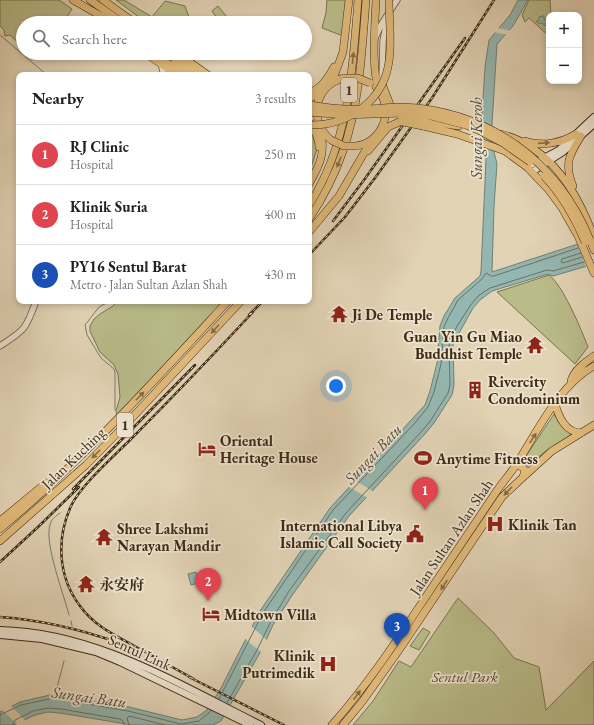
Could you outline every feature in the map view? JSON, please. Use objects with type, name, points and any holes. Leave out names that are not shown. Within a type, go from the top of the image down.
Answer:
[{"type":"main road","points":[[68,0],[92,16]]},
{"type":"main road","points":[[73,0],[102,16]]},
{"type":"main road","points":[[82,0],[104,16]]},
{"type":"main road","points":[[90,0],[114,16]]},
{"type":"main road","points":[[101,0],[125,16]]},
{"type":"main road","points":[[312,178],[322,155],[324,142],[319,124],[317,105],[321,95],[332,82],[343,52],[349,0]]},
{"type":"main road","name":"1","points":[[312,199],[334,155],[345,113],[351,75],[358,0]]},
{"type":"main road","name":"1","points":[[312,214],[333,175],[349,132],[357,90],[366,0]]},
{"type":"main road","points":[[312,118],[319,124],[331,140],[344,146],[356,146],[371,140],[378,134],[382,127],[386,113],[385,102],[375,67],[376,0]]},
{"type":"main road","points":[[312,126],[327,124],[351,116],[364,107],[376,94],[386,75],[389,62],[389,0]]},
{"type":"main road","points":[[312,92],[322,85],[343,52]]},
{"type":"main road","points":[[155,60],[173,72]]},
{"type":"main road","points":[[164,60],[178,72]]},
{"type":"main road","points":[[166,60],[184,72]]},
{"type":"main road","points":[[178,60],[196,72]]},
{"type":"main road","points":[[188,60],[204,72]]},
{"type":"main road","points":[[332,82],[344,78],[359,78],[380,87],[391,107],[401,120]]},
{"type":"main road","points":[[312,96],[321,95]]},
{"type":"main road","points":[[385,102],[391,107]]},
{"type":"main road","points":[[312,106],[345,109],[403,107],[429,110],[468,119],[494,132],[511,141],[549,174],[567,196],[581,219],[594,250]]},
{"type":"main road","points":[[312,112],[344,115],[403,113],[427,115],[466,125],[491,137],[526,159],[546,178],[564,200],[577,224],[594,266]]},
{"type":"main road","points":[[530,170],[547,159],[563,152],[594,116]]},
{"type":"main road","points":[[382,127],[401,120],[424,124],[475,128],[541,144],[560,142],[578,135],[594,124]]},
{"type":"main road","points":[[360,160],[388,127],[401,120]]},
{"type":"main road","points":[[424,124],[500,149],[510,154],[530,170],[540,179],[554,196],[578,236],[594,273]]},
{"type":"main road","points":[[312,127],[319,142],[316,170]]},
{"type":"main road","points":[[577,198],[568,169],[572,151],[578,135]]},
{"type":"main road","points":[[509,136],[528,145],[547,159],[562,175],[577,198],[593,236]]},
{"type":"main road","points":[[312,228],[338,196],[371,140]]},
{"type":"main road","name":"Jalan Kuching","points":[[0,529],[80,457],[172,363],[225,304]]},
{"type":"main road","name":"Jalan Kuching","points":[[0,542],[86,464],[129,421],[238,304]]},
{"type":"main road","points":[[571,383],[572,377],[577,371],[587,360],[594,356]]},
{"type":"main road","name":"Jalan Sultan Azlan Shah","points":[[332,725],[356,697],[420,607],[555,404],[571,383],[594,366]]},
{"type":"main road","points":[[555,404],[560,417],[568,428],[576,433],[581,433]]},
{"type":"main road","name":"Jalan Sultan Azlan Shah","points":[[343,725],[362,702],[424,615],[498,502],[523,476],[552,451],[594,425]]},
{"type":"main road","points":[[0,521],[38,489],[80,457]]},
{"type":"main road","points":[[515,465],[522,467],[525,470],[523,476]]},
{"type":"main road","points":[[457,551],[458,552],[465,548],[487,515],[498,502]]},
{"type":"main road","name":"Sentul Link","points":[[0,630],[41,634],[100,648],[134,662],[261,725]]},
{"type":"main road","name":"Sentul Link","points":[[0,635],[42,639],[101,654],[125,664],[250,725]]},
{"type":"street","points":[[375,38],[381,25],[397,0]]},
{"type":"street","points":[[380,87],[383,41],[390,11]]},
{"type":"street","points":[[161,64],[163,72]]},
{"type":"street","points":[[0,346],[22,332],[35,304]]},
{"type":"green space","points":[[0,0],[59,0],[72,9],[68,16],[16,16],[16,41],[10,35],[5,36],[4,30],[0,26]]},
{"type":"green space","points":[[116,0],[124,0],[150,16],[138,16]]},
{"type":"green space","points":[[327,0],[348,0],[343,36],[322,28],[326,13]]},
{"type":"green space","points":[[529,0],[550,0],[551,12],[546,12],[546,33],[529,18],[525,22],[522,15]]},
{"type":"green space","points":[[165,1],[185,6],[189,16],[153,16]]},
{"type":"green space","points":[[218,6],[226,16],[216,16],[212,11]]},
{"type":"green space","points":[[312,133],[317,149],[312,165]]},
{"type":"green space","points":[[549,275],[566,297],[588,347],[575,364],[497,292]]},
{"type":"green space","points":[[115,304],[221,304],[208,320],[117,416],[116,411],[120,397],[118,374],[114,365],[100,352],[90,331],[90,326],[94,319]]},
{"type":"green space","points":[[554,414],[562,425],[572,434],[546,451],[526,467],[522,462]]},
{"type":"green space","name":"Sentul Park","points":[[458,598],[494,633],[514,658],[539,667],[546,710],[594,661],[594,725],[353,725],[373,701],[399,661],[411,667]]},
{"type":"green space","points":[[423,628],[430,632],[419,650],[410,646]]},
{"type":"water","points":[[518,0],[528,0],[513,26],[497,44],[491,140],[497,164],[492,272],[578,244],[594,264],[553,276],[548,274],[492,291],[480,300],[473,308],[453,344],[454,385],[452,395],[434,423],[424,435],[349,516],[293,594],[273,625],[261,651],[221,721],[213,725],[132,725],[48,712],[35,715],[14,725],[0,725],[0,712],[20,702],[54,694],[129,707],[182,720],[197,717],[207,710],[221,688],[260,611],[330,508],[425,405],[437,363],[440,326],[444,316],[455,298],[480,276],[486,159],[482,138],[485,67],[489,40],[510,15]]},
{"type":"water","points":[[544,16],[544,19],[546,20],[545,26],[536,21],[539,21],[539,17]]},
{"type":"water","points":[[196,572],[198,583],[191,585],[188,574]]},
{"type":"pier","points":[[497,28],[512,31],[508,35],[493,32]]},
{"type":"pier","points":[[594,240],[594,266],[586,267],[577,242]]},
{"type":"pier","points":[[353,479],[374,492],[368,498],[347,486]]},
{"type":"pier","points":[[251,626],[268,641],[262,653],[244,638]]},
{"type":"pier","points":[[10,705],[26,721],[18,725],[1,709]]},
{"type":"waterway","points":[[0,35],[16,49]]},
{"type":"waterway","points":[[29,60],[43,72]]},
{"type":"waterway","points":[[104,304],[99,307],[85,325],[87,335],[101,358],[114,369],[115,410]]},
{"type":"waterway","points":[[60,513],[51,521],[49,533],[55,569],[69,615]]},
{"type":"waterway","points":[[71,621],[72,626]]},
{"type":"waterway","name":"Sungai Batu","points":[[55,695],[64,661]]},
{"type":"railway","points":[[312,252],[345,217],[375,178],[432,98],[494,0]]},
{"type":"railway","points":[[333,221],[465,38]]},
{"type":"railway","points":[[249,315],[260,304]]},
{"type":"railway","points":[[194,679],[114,635],[92,620],[80,606],[67,583],[62,558],[61,544],[63,531],[71,506],[82,489],[98,471],[178,392],[253,312]]},
{"type":"railway","points":[[73,489],[195,365]]},
{"type":"railway","points":[[0,562],[79,487]]},
{"type":"railway","points":[[0,617],[30,620],[60,626],[90,633],[119,643]]},
{"type":"railway","points":[[113,644],[141,656]]},
{"type":"railway","points":[[189,677],[284,725]]},
{"type":"place","name":"Ji De Temple","points":[[339,314]]},
{"type":"place","name":"Guan Yin Gu Miao Buddhist Temple","points":[[535,345]]},
{"type":"place","name":"Rivercity Condominium","points":[[475,390]]},
{"type":"place","name":"Oriental Heritage House","points":[[207,449]]},
{"type":"place","name":"Anytime Fitness","points":[[423,458]]},
{"type":"place","name":"RJ Clinic","points":[[425,510]]},
{"type":"place","name":"Klinik Tan","points":[[495,524]]},
{"type":"place","name":"International Libya Islamic Call Society","points":[[415,534]]},
{"type":"place","name":"Shree Lakshmi Narayan Mandir","points":[[104,537]]},
{"type":"place","name":"永安府","points":[[86,584]]},
{"type":"place","name":"Klinik Suria","points":[[208,601]]},
{"type":"place","name":"Midtown Villa","points":[[211,614]]},
{"type":"place","name":"PY16 Sentul Barat","points":[[397,646]]},
{"type":"place","name":"Klinik Putrimedik","points":[[328,664]]},
{"type":"water label","name":"Sungai Keroh","points":[[476,138]]}]
